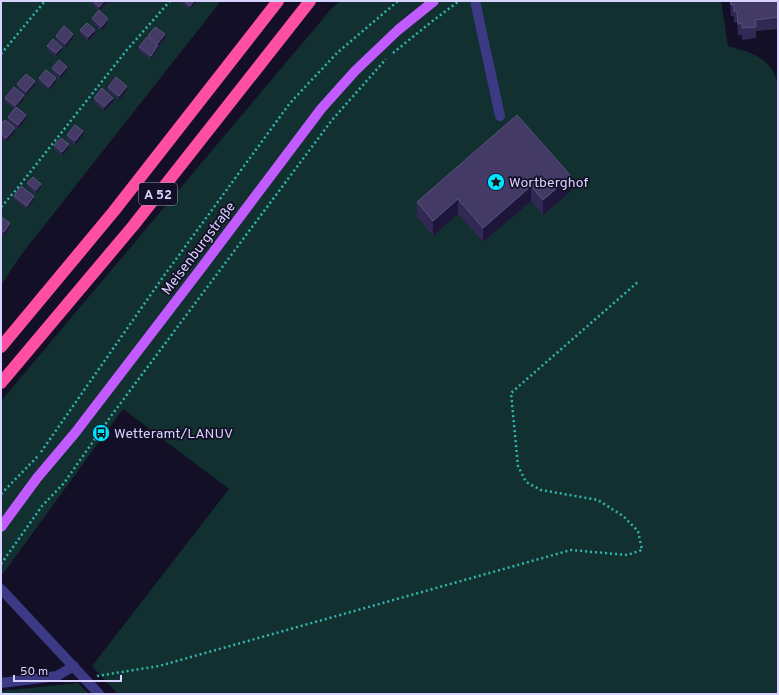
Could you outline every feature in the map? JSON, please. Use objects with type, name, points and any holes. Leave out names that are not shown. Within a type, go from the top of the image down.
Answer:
[{"type":"highway","name":"A 52","points":[[1,347],[114,211],[278,1]]},
{"type":"highway","name":"A 52","points":[[1,383],[133,226],[310,1]]},
{"type":"main road","name":"Meisenburgstraße","points":[[1,527],[37,478],[75,432],[191,281],[321,109],[355,71],[392,35],[434,1]]},
{"type":"street","points":[[475,1],[500,116]]},
{"type":"street","points":[[1,589],[100,694]]},
{"type":"street","points":[[1,683],[57,676],[74,666]]},
{"type":"path","points":[[1,54],[45,1]]},
{"type":"path","points":[[1,207],[126,51],[170,1]]},
{"type":"path","points":[[1,494],[39,455],[163,277],[290,103],[337,53],[398,1]]},
{"type":"path","points":[[1,564],[42,506],[64,483],[111,416],[332,120],[389,56],[459,1]]},
{"type":"path","points":[[85,678],[159,666],[571,550],[627,555],[642,550],[638,531],[623,516],[598,500],[541,490],[526,482],[518,466],[511,393],[639,281]]},
{"type":"green space","points":[[1,1],[221,1],[21,255],[1,285]]},
{"type":"green space","points":[[340,1],[721,1],[728,46],[753,54],[771,68],[778,84],[778,694],[118,694],[92,666],[229,489],[123,409],[5,571],[1,574],[1,401],[332,8]]},
{"type":"green space","points":[[78,683],[89,694],[1,694],[1,691]]},
{"type":"building","points":[[93,1],[104,1],[99,7]]},
{"type":"building","points":[[184,1],[194,1],[190,6]]},
{"type":"building","points":[[730,1],[778,1],[778,17],[755,20],[756,27],[742,28],[742,23],[738,24],[737,11],[734,11],[734,4],[731,5]]},
{"type":"building","points":[[99,10],[108,19],[101,27],[92,18]]},
{"type":"building","points":[[87,23],[95,30],[88,37],[80,30]]},
{"type":"building","points":[[64,26],[73,34],[65,44],[56,36]]},
{"type":"building","points":[[155,27],[165,34],[158,43],[148,36]]},
{"type":"building","points":[[147,37],[158,45],[151,56],[139,47]]},
{"type":"building","points":[[53,39],[62,47],[56,53],[47,46]]},
{"type":"building","points":[[59,60],[67,67],[60,75],[52,68]]},
{"type":"building","points":[[46,70],[56,78],[49,87],[39,78]]},
{"type":"building","points":[[26,74],[35,81],[26,92],[17,84]]},
{"type":"building","points":[[116,77],[127,86],[119,96],[108,87]]},
{"type":"building","points":[[14,87],[24,95],[15,106],[5,98]]},
{"type":"building","points":[[102,88],[113,98],[104,107],[94,98]]},
{"type":"building","points":[[16,107],[26,115],[18,125],[8,117]]},
{"type":"building","points":[[517,115],[571,176],[543,200],[531,186],[483,228],[458,199],[433,221],[417,202]]},
{"type":"building","points":[[5,120],[15,128],[6,138],[1,134],[1,124]]},
{"type":"building","points":[[75,125],[83,131],[75,141],[67,135]]},
{"type":"building","points":[[61,138],[69,144],[62,152],[54,145]]},
{"type":"building","points":[[33,177],[41,184],[36,190],[27,183]]},
{"type":"building","points":[[21,186],[34,196],[27,206],[14,196]]},
{"type":"building","points":[[1,217],[10,223],[4,232],[1,230]]},
{"type":"place","name":"Wortberghof","points":[[496,182]]},
{"type":"place","name":"Wetteramt/LANUV","points":[[101,433]]}]
